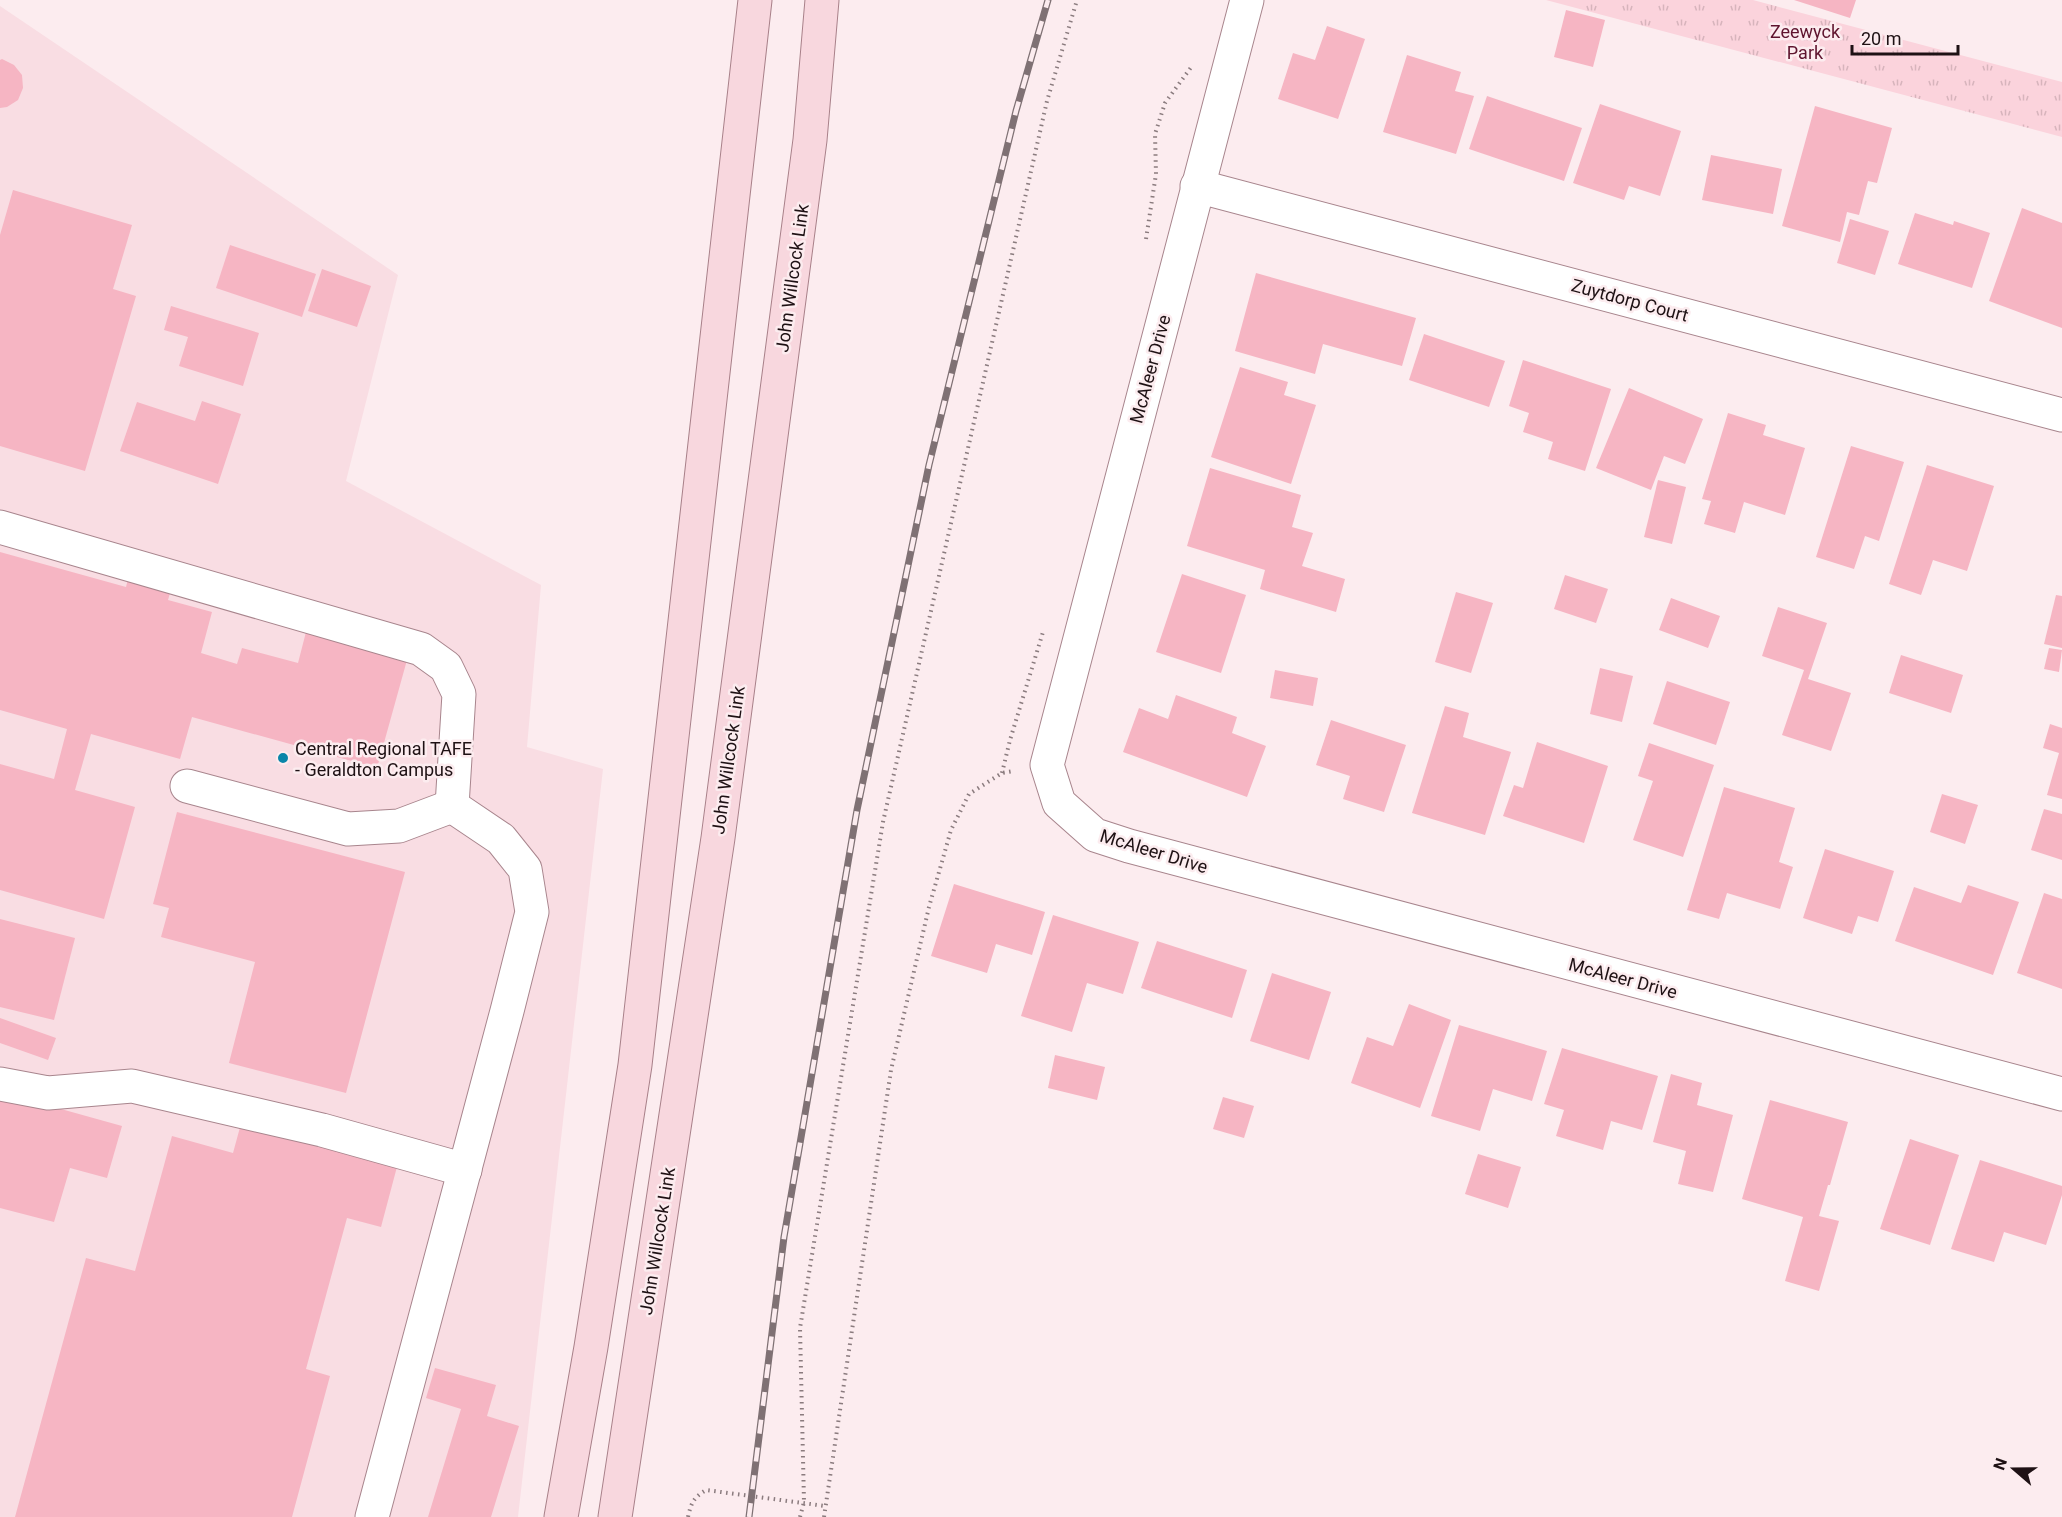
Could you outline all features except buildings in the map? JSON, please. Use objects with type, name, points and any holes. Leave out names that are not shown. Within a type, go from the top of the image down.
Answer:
[{"type":"main road","points":[[720,302],[739,0]]},
{"type":"main road","points":[[561,1517],[591,1347],[635,1065],[754,0]]},
{"type":"main road","name":"John Willcock Link","points":[[615,1517],[718,837],[810,140],[822,0]]},
{"type":"main road","points":[[810,140],[831,0]]},
{"type":"street","name":"McAleer Drive","points":[[1247,0],[1047,765],[1059,803],[1095,835],[1129,846],[2062,1094]]},
{"type":"street","name":"Zuytdorp Court","points":[[1197,186],[2062,415]]},
{"type":"street","points":[[0,527],[421,649],[446,667],[459,694],[452,806]]},
{"type":"street","points":[[187,786],[348,829],[399,826],[452,806]]},
{"type":"street","points":[[372,1517],[532,912],[525,869],[501,839],[452,806]]},
{"type":"street","points":[[0,1084],[48,1093],[132,1086],[322,1130],[465,1170]]},
{"type":"path","points":[[800,1517],[804,1503],[800,1328],[883,822],[1047,101],[1077,0]]},
{"type":"path","points":[[1146,240],[1156,174],[1155,134],[1165,104],[1193,65],[1196,56]]},
{"type":"path","points":[[1002,773],[1043,631]]},
{"type":"path","points":[[824,1517],[891,1070],[929,907],[951,830],[969,795],[1002,773],[1025,769]]},
{"type":"path","points":[[688,1517],[691,1504],[706,1490],[825,1506]]},
{"type":"shaded area","name":"Central Regional TAFE - Geraldton Campus","points":[[0,6],[398,275],[346,481],[541,585],[527,747],[603,769],[518,1517],[0,1517]]},
{"type":"green space","name":"Zeewyck Park","points":[[1546,0],[1753,0],[2062,82],[2062,137]]},
{"type":"railway","points":[[749,1517],[784,1237],[857,810],[929,465],[1016,111],[1048,0]]},
{"type":"place","name":"Central Regional TAFE - Geraldton Campus","points":[[283,758]]}]
